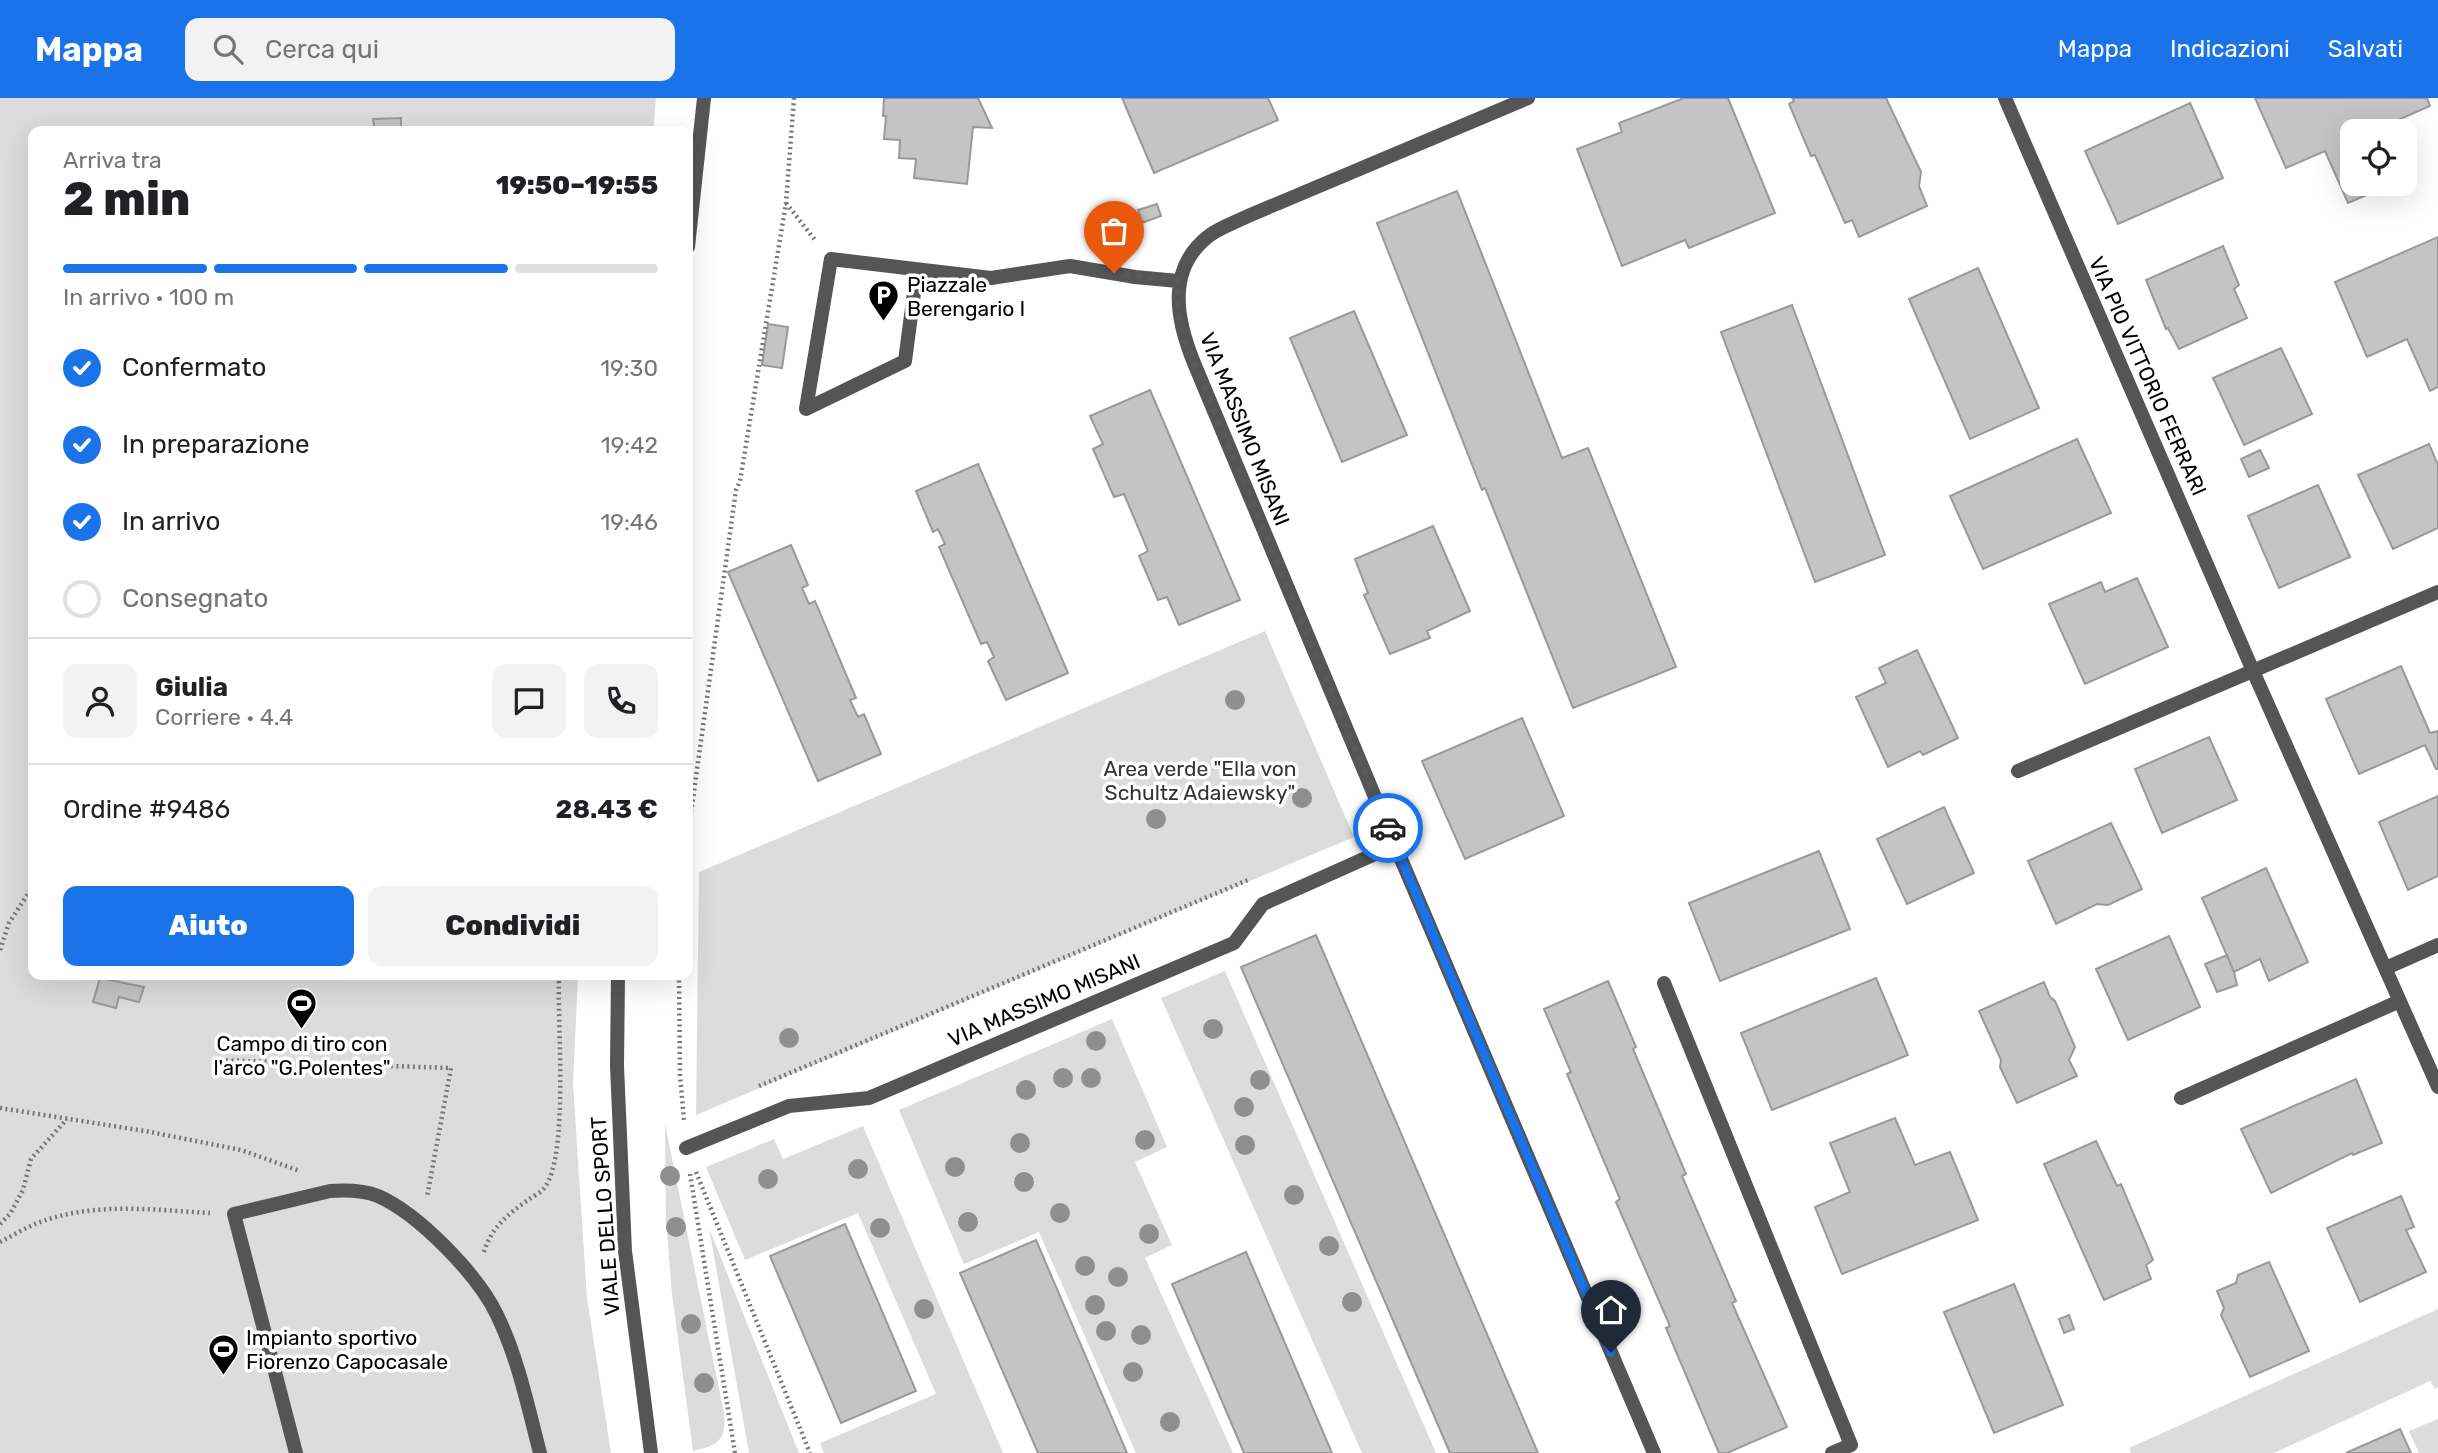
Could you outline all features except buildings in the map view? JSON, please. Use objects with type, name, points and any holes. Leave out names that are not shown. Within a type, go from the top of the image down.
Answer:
[{"type":"street","points":[[693,200],[704,98]]},
{"type":"street","name":"VIA MASSIMO MISANI","points":[[1528,98],[1211,235],[1193,251],[1178,281],[1178,313],[1184,338],[1395,845],[1654,1453]]},
{"type":"street","name":"VIA PIO VITTORIO FERRARI","points":[[2005,98],[2253,671],[2438,1087]]},
{"type":"street","points":[[917,270],[905,361],[806,409],[831,260],[991,278],[1070,266],[1178,281]]},
{"type":"street","points":[[2018,771],[2438,592]]},
{"type":"street","name":"VIA MASSIMO MISANI","points":[[686,1148],[789,1106],[869,1098],[1234,943],[1264,904],[1395,845]]},
{"type":"street","points":[[2386,968],[2438,945]]},
{"type":"street","name":"VIALE DELLO SPORT","points":[[618,980],[617,1066],[624,1238],[651,1453]]},
{"type":"street","points":[[1664,983],[1851,1444],[1832,1453]]},
{"type":"street","points":[[2181,1098],[2400,1001]]},
{"type":"street","points":[[296,1453],[234,1214],[330,1191],[357,1191],[376,1195],[398,1207],[476,1279],[497,1315],[524,1388],[540,1453]]},
{"type":"path","points":[[693,798],[736,490],[740,481],[786,202],[794,98]]},
{"type":"path","points":[[786,202],[831,260]]},
{"type":"path","points":[[748,1091],[1249,879]]},
{"type":"path","points":[[0,950],[9,923],[28,894]]},
{"type":"path","points":[[476,1279],[488,1237],[509,1213],[544,1189],[555,1167],[559,1122],[559,980]]},
{"type":"path","points":[[679,980],[680,1075],[686,1148],[735,1453]]},
{"type":"path","points":[[215,1060],[451,1068],[421,1226]]},
{"type":"path","points":[[0,1106],[241,1150]]},
{"type":"path","points":[[684,1118],[696,1113]]},
{"type":"path","points":[[0,1224],[10,1214],[23,1190],[31,1159],[67,1119]]},
{"type":"path","points":[[686,1148],[810,1453]]},
{"type":"path","points":[[0,1242],[43,1221],[79,1212],[117,1209],[234,1214]]},
{"type":"green space","points":[[0,98],[656,98],[653,126],[28,126],[28,980],[578,980],[573,1084],[587,1298],[611,1453],[0,1453]]},
{"type":"green space","name":"Area verde \"Ella von Schultz Adaiewsky\"","points":[[1265,631],[1354,837],[696,1115],[699,872]]},
{"type":"green space","points":[[1225,971],[1436,1453],[1362,1453],[1161,998]]},
{"type":"green space","points":[[1112,1019],[1167,1147],[1135,1162],[1172,1245],[1145,1258],[1233,1453],[1136,1453],[1039,1232],[964,1264],[899,1110]]},
{"type":"green space","points":[[665,1124],[724,1413],[724,1430],[719,1440],[715,1444],[693,1451],[672,1294],[666,1220]]},
{"type":"green space","points":[[863,1126],[1003,1453],[824,1453],[820,1443],[936,1394],[858,1213],[745,1260],[706,1167],[774,1139],[783,1159]]},
{"type":"green space","points":[[709,1228],[799,1453],[749,1453]]},
{"type":"green space","points":[[2438,1309],[2438,1387],[2435,1389],[2430,1381],[2274,1453],[2131,1453],[2129,1448]]},
{"type":"green space","points":[[2438,1419],[2438,1453],[2419,1453],[2409,1431]]},
{"type":"way so far","points":[[1114,273],[1178,281],[1178,313],[1184,338],[1388,828]]},
{"type":"place","name":"Piazzale Berengario I","points":[[884,323]]},
{"type":"place","name":"Campo di tiro con l'arco \"G.Polentes\"","points":[[302,1030]]},
{"type":"place","name":"Impianto sportivo Fiorenzo Capocasale","points":[[223,1376]]},
{"type":"route","points":[[1388,828],[1611,1352]]}]
